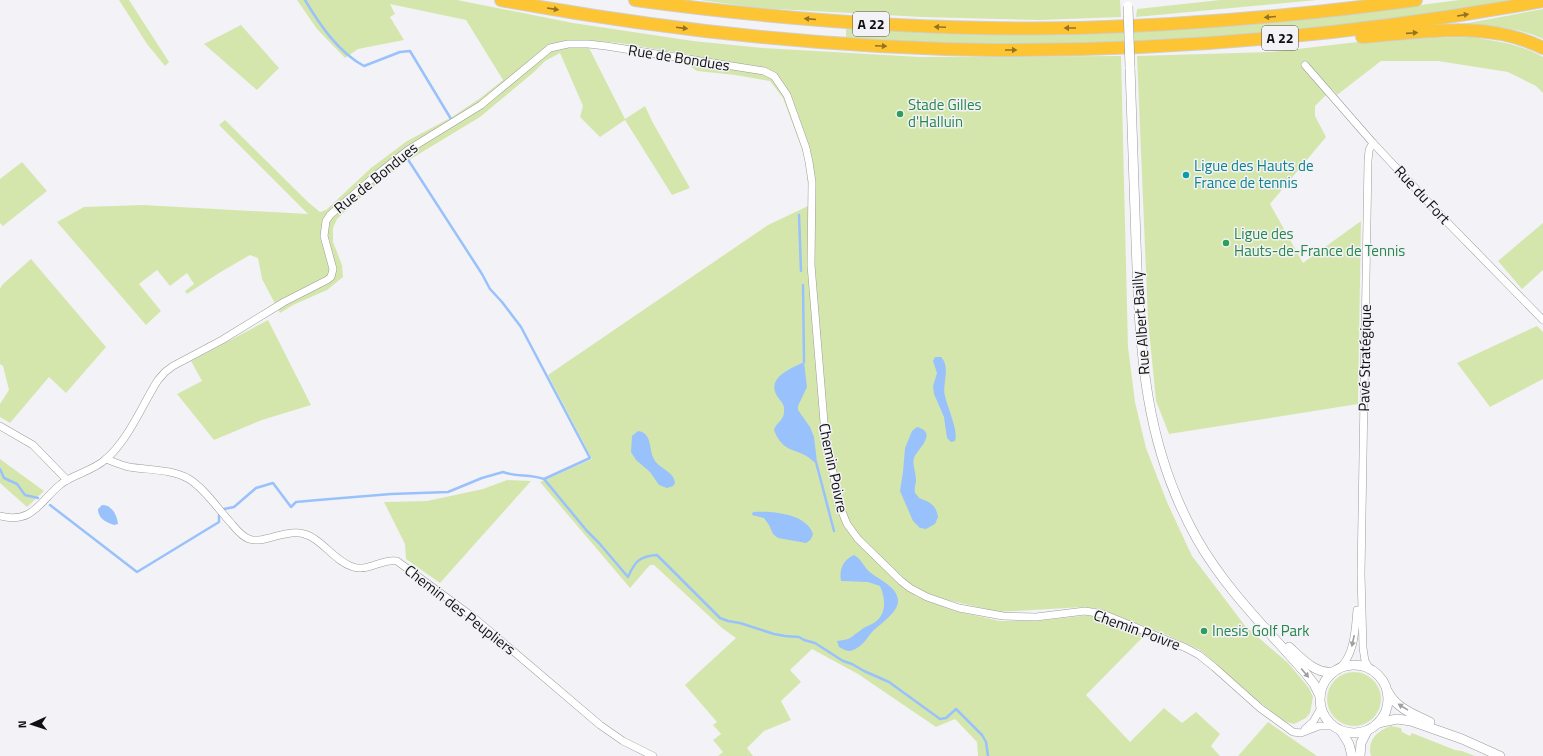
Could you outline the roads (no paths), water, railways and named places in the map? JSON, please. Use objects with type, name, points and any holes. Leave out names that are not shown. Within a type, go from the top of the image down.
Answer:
[{"type":"highway","name":"A 22","points":[[501,0],[634,22],[716,33],[834,43],[991,50],[1091,49],[1163,46],[1275,38],[1364,29],[1543,1]]},
{"type":"highway","name":"A 22","points":[[635,0],[711,10],[817,20],[970,28],[1078,28],[1136,26],[1309,13],[1416,0]]},
{"type":"highway","points":[[1309,13],[1332,6],[1362,0]]},
{"type":"highway","points":[[1163,46],[1247,46],[1451,31],[1500,34],[1528,41],[1543,48]]},
{"type":"main road","name":"Rue Albert Bailly","points":[[1127,3],[1139,314],[1143,364],[1152,420],[1161,455],[1171,484],[1197,539],[1225,581],[1310,680],[1320,696]]},
{"type":"main road","name":"Rue Albert Bailly","points":[[1256,617],[1307,663],[1321,671],[1336,670]]},
{"type":"main road","points":[[1386,689],[1388,698],[1384,715],[1378,723],[1367,731],[1354,733],[1341,731],[1332,726],[1325,718],[1321,708],[1320,696],[1323,685],[1336,670],[1357,665],[1370,669],[1380,678],[1392,699],[1400,706],[1462,739],[1500,756]]},
{"type":"main road","points":[[1378,723],[1405,719],[1462,739]]},
{"type":"main road","points":[[1341,731],[1348,741],[1352,756]]},
{"type":"main road","points":[[1360,756],[1361,743],[1367,731]]},
{"type":"street","name":"Rue de Bondues","points":[[106,459],[125,436],[158,380],[168,369],[222,340],[284,302],[328,280],[331,277],[333,269],[324,236],[326,221],[330,216],[394,160],[417,144],[481,105],[550,48],[563,44],[596,45],[760,70],[774,76]]},
{"type":"street","name":"Rue du Fort","points":[[1305,65],[1373,143],[1446,221],[1543,320]]},
{"type":"street","name":"Chemin Poivre","points":[[774,76],[781,84],[787,95],[806,148],[811,170],[811,265],[824,425],[837,499],[844,519],[850,529],[905,585],[942,603],[971,611],[1003,616],[1036,617],[1079,612],[1095,612],[1186,648],[1209,663],[1260,708],[1290,731]]},
{"type":"street","name":"Pavé Stratégique","points":[[1370,669],[1366,661],[1363,648],[1361,574],[1368,161],[1369,150],[1373,143]]},
{"type":"street","points":[[0,426],[33,445],[67,480]]},
{"type":"street","points":[[0,516],[16,518],[28,515],[67,480],[106,459]]},
{"type":"street","name":"Chemin des Peupliers","points":[[106,459],[129,466],[175,474],[189,479],[201,490],[238,532],[248,539],[256,540],[284,534],[297,533],[312,538],[351,567],[363,568],[385,561],[397,561],[479,622],[600,725],[623,741],[653,756]]},
{"type":"street","name":"Pavé Stratégique","points":[[1336,670],[1347,660],[1353,642],[1361,574]]},
{"type":"street","points":[[1290,731],[1297,732],[1308,727],[1318,715],[1321,708]]},
{"type":"street","points":[[1290,731],[1301,733],[1319,726],[1332,726]]},
{"type":"water","points":[[935,357],[941,357],[944,361],[946,371],[944,391],[956,437],[955,441],[951,442],[947,438],[944,417],[934,394],[933,386],[937,373],[933,361]]},
{"type":"water","points":[[804,362],[807,387],[798,406],[798,410],[810,427],[814,437],[817,462],[814,462],[808,457],[782,444],[774,430],[784,415],[783,405],[777,396],[775,384],[778,378],[787,370]]},
{"type":"water","points":[[917,427],[926,433],[927,437],[914,458],[913,463],[916,480],[915,493],[919,498],[934,506],[938,517],[935,524],[926,529],[920,528],[913,521],[900,491],[905,448],[912,431]]},
{"type":"water","points":[[638,431],[642,432],[648,438],[655,461],[672,475],[675,483],[673,486],[667,488],[659,485],[650,472],[636,460],[631,452],[632,436]]},
{"type":"water","points":[[102,505],[106,505],[113,511],[118,524],[111,524],[99,515],[98,509]]},
{"type":"water","points":[[753,512],[778,513],[796,518],[809,527],[813,534],[812,537],[806,543],[778,538],[773,534],[764,518],[752,515]]},
{"type":"water","points":[[854,555],[869,571],[888,584],[895,591],[898,604],[896,609],[860,646],[850,651],[839,647],[837,641],[850,638],[863,628],[877,621],[883,612],[884,607],[880,586],[868,582],[841,581],[841,569],[843,565],[847,559]]},
{"type":"waterway","points":[[305,0],[323,28],[338,46],[364,66],[400,52],[410,51],[451,119]]},
{"type":"waterway","points":[[407,158],[482,274],[490,289],[521,327],[590,458],[544,479]]},
{"type":"waterway","points":[[799,215],[801,271]]},
{"type":"waterway","points":[[803,285],[804,362]]},
{"type":"waterway","points":[[816,462],[834,531]]},
{"type":"waterway","points":[[0,469],[4,478],[17,484],[25,495],[38,498]]},
{"type":"waterway","points":[[224,509],[234,507],[256,488],[273,483],[291,507],[296,502],[391,494],[448,492],[482,478],[503,472],[534,476],[544,479],[628,577],[633,567],[639,560],[657,555],[720,618],[774,634],[799,637],[815,643],[843,661],[889,682],[940,719],[946,718],[956,709],[982,735],[986,742],[988,756]]},
{"type":"waterway","points":[[50,505],[137,572],[219,522],[219,513]]},
{"type":"place","name":"Stade Gilles d'Halluin","points":[[900,114]]},
{"type":"place","name":"Ligue des Hauts de France de tennis","points":[[1186,175]]},
{"type":"place","name":"Ligue des Hauts-de-France de Tennis","points":[[1226,243]]},
{"type":"place","name":"Inesis Golf Park","points":[[1204,631]]}]
